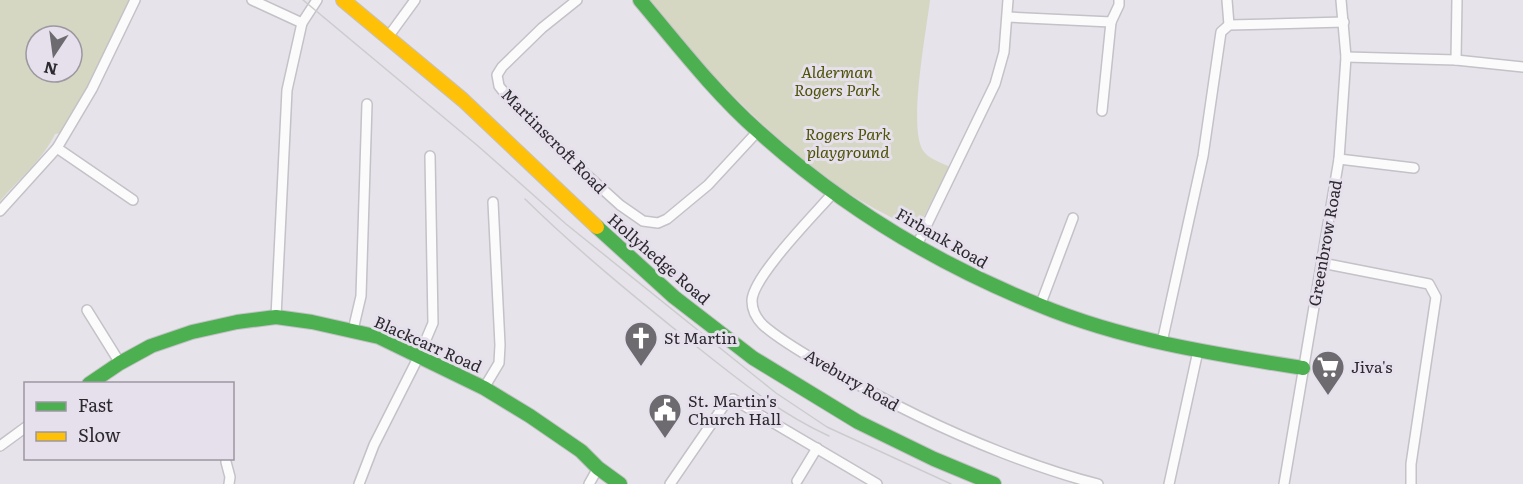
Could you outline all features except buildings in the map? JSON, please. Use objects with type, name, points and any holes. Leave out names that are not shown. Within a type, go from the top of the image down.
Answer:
[{"type":"street","points":[[0,211],[57,148],[92,89],[135,0]]},
{"type":"street","points":[[252,0],[302,23]]},
{"type":"street","points":[[276,317],[287,90],[302,23],[316,0]]},
{"type":"street","name":"Hollyhedge Road","points":[[343,0],[463,100],[562,195],[674,297],[753,358],[858,422],[912,449],[994,484]]},
{"type":"street","points":[[388,37],[415,0]]},
{"type":"street","name":"Martinscroft Road","points":[[577,0],[542,28],[502,67],[497,75],[498,86],[569,159],[620,205],[643,221],[658,223],[667,219],[708,185],[758,132]]},
{"type":"street","name":"Firbank Road","points":[[640,0],[703,76],[758,132],[833,193],[917,245],[975,277],[1040,306],[1107,328],[1198,351],[1303,368]]},
{"type":"street","points":[[917,245],[995,84],[1004,52],[1008,0]]},
{"type":"street","points":[[1102,111],[1111,22],[1119,0]]},
{"type":"street","points":[[1227,0],[1229,25]]},
{"type":"street","name":"Greenbrow Road","points":[[1284,484],[1339,159],[1346,57],[1341,0]]},
{"type":"street","points":[[1456,60],[1457,0]]},
{"type":"street","points":[[1008,17],[1111,22]]},
{"type":"street","points":[[1162,342],[1203,156],[1221,32],[1229,25],[1344,22]]},
{"type":"street","points":[[1346,57],[1456,60],[1523,67]]},
{"type":"street","points":[[353,330],[361,296],[367,104]]},
{"type":"street","points":[[57,148],[133,200]]},
{"type":"street","points":[[359,484],[374,445],[433,323],[430,156]]},
{"type":"street","points":[[1339,159],[1414,168]]},
{"type":"street","name":"Avebury Road","points":[[833,193],[770,266],[754,290],[752,301],[754,313],[762,324],[810,357],[883,399],[1004,453],[1098,484]]},
{"type":"street","points":[[484,388],[499,363],[500,345],[493,202]]},
{"type":"street","points":[[1040,306],[1073,218]]},
{"type":"street","points":[[1322,263],[1429,284],[1436,297],[1412,454],[1411,484]]},
{"type":"street","points":[[87,310],[120,363]]},
{"type":"street","name":"Blackcarr Road","points":[[92,382],[151,346],[192,332],[237,322],[276,317],[353,330],[379,337],[484,388],[581,451],[598,468],[620,484]]},
{"type":"street","points":[[1169,484],[1198,351]]},
{"type":"street","points":[[670,484],[730,399],[736,400],[877,484]]},
{"type":"street","points":[[0,446],[24,428]]},
{"type":"street","points":[[797,481],[817,448]]},
{"type":"street","points":[[226,462],[230,477],[229,484]]},
{"type":"street","points":[[589,484],[598,468]]},
{"type":"green space","points":[[0,0],[135,0],[79,111],[74,110],[61,133],[55,134],[37,160],[0,201]]},
{"type":"green space","name":"Alderman Rogers Park","points":[[648,0],[930,0],[919,80],[917,125],[925,153],[950,167],[916,231],[846,192],[785,144],[713,75]]},
{"type":"tram line","points":[[303,0],[478,146],[566,224],[776,393],[827,427],[951,484]]},
{"type":"tram line","points":[[525,199],[604,271],[721,366],[791,416],[829,436]]},
{"type":"traffic: fast","points":[[640,0],[711,84],[758,131],[822,184],[856,208],[927,251],[1001,289],[1103,328],[1203,351],[1303,368]]},
{"type":"traffic: fast","points":[[597,227],[674,297],[753,358],[858,422],[934,459],[994,484]]},
{"type":"traffic: fast","points":[[92,382],[151,346],[192,332],[237,322],[276,317],[312,322],[379,337],[484,388],[581,451],[598,468],[620,484]]},
{"type":"traffic: slow","points":[[343,0],[463,100],[597,227]]},
{"type":"place","name":"St Martin","points":[[641,367]]},
{"type":"place","name":"Jiva's","points":[[1328,396]]},
{"type":"place","name":"St. Martin's Church Hall","points":[[665,439]]},
{"type":"park label","name":"Rogers Park playground","points":[[848,143]]}]
